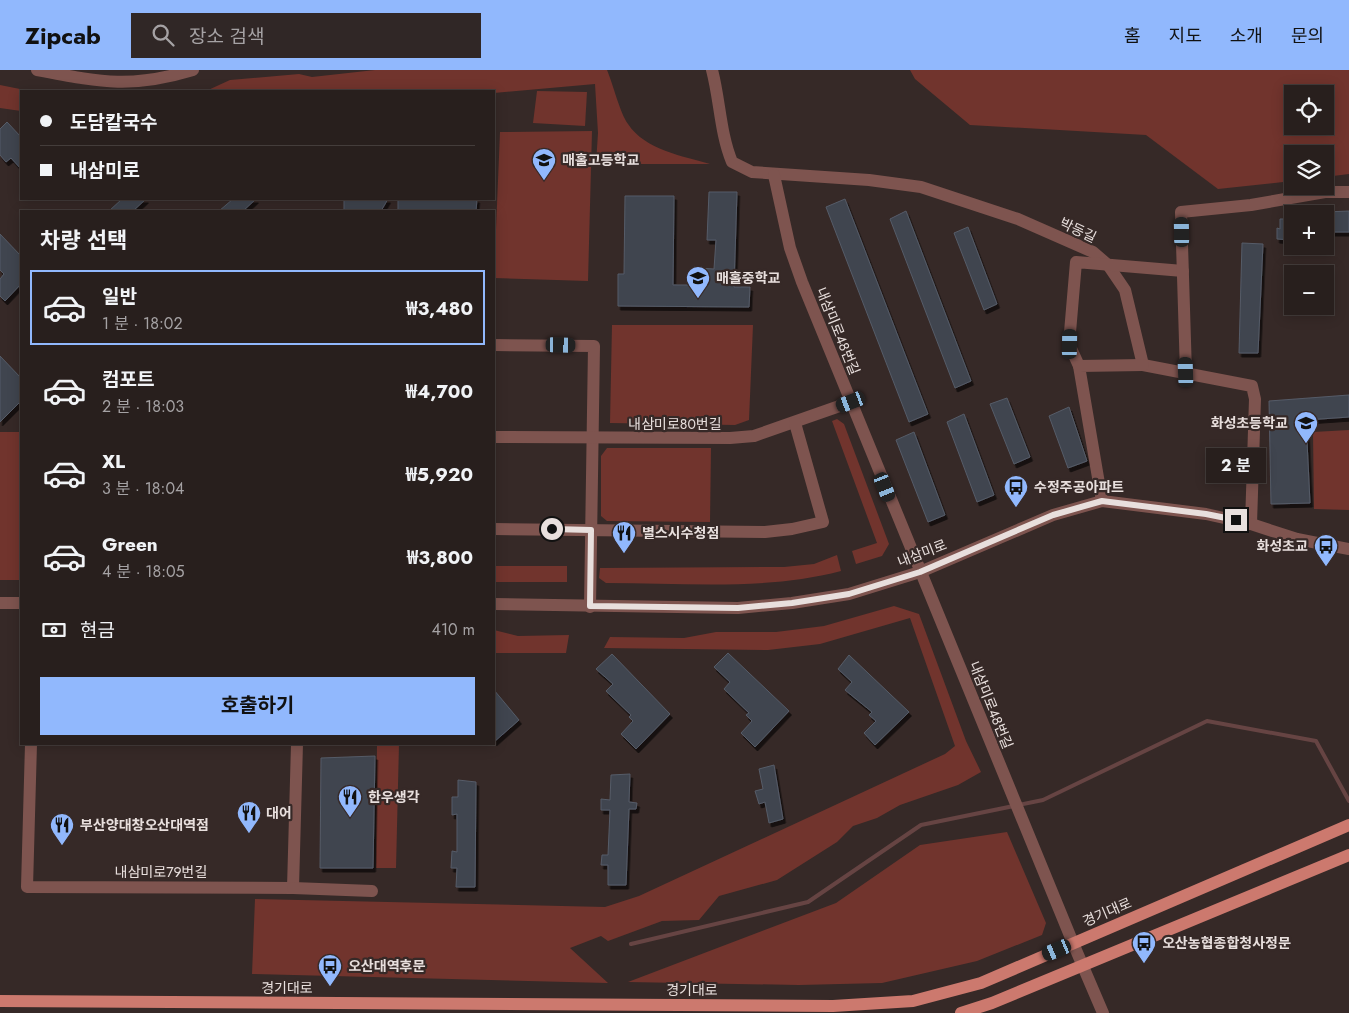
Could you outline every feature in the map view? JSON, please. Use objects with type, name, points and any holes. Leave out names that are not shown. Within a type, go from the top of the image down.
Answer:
[{"type":"main road","name":"경기대로","points":[[0,1001],[833,1006],[913,1001],[981,983],[1349,825]]},
{"type":"main road","points":[[961,1013],[992,1003],[1083,966],[1345,856]]},
{"type":"street","points":[[37,70],[123,83],[166,78],[193,70]]},
{"type":"street","name":"박동길","points":[[712,70],[718,91],[726,148],[732,162],[752,172],[869,180],[920,187],[946,194],[1018,220],[1093,252],[1108,265],[1124,290],[1143,365]]},
{"type":"street","name":"내삼미로48번길","points":[[774,175],[790,248],[920,572],[1073,943],[1104,1013]]},
{"type":"street","points":[[1186,372],[1181,212],[1251,205],[1325,192],[1349,192]]},
{"type":"street","points":[[1102,501],[1080,366],[1070,344],[1076,262],[1182,271]]},
{"type":"street","points":[[495,344],[594,346],[590,606]]},
{"type":"street","points":[[1080,366],[1143,365],[1252,386],[1255,399],[1251,524]]},
{"type":"street","name":"내삼미로80번길","points":[[495,437],[594,439],[730,438],[754,436],[796,423],[851,402]]},
{"type":"street","points":[[495,529],[765,532],[792,529],[823,522],[796,423]]},
{"type":"street","name":"내삼미로","points":[[495,604],[738,608],[792,603],[849,594],[920,572],[1053,515],[1102,501],[1206,514],[1251,524],[1297,539],[1349,549]]},
{"type":"street","points":[[0,603],[20,603]]},
{"type":"street","name":"내삼미로79번길","points":[[31,745],[27,887],[293,888]]},
{"type":"street","points":[[297,745],[293,888],[372,890]]},
{"type":"shaded area","points":[[375,70],[607,70],[622,113],[635,133],[665,151],[710,164],[596,164],[598,133],[595,84],[495,93],[495,90],[208,90],[230,80],[299,74],[312,77]]},
{"type":"shaded area","points":[[910,70],[1349,70],[1349,174],[1334,176],[1334,145],[1284,145],[1284,182],[1218,189],[1146,135],[970,125],[915,79]]},
{"type":"shaded area","points":[[0,85],[25,90],[20,90],[20,111],[0,108]]},
{"type":"shaded area","points":[[537,91],[587,92],[585,126],[533,123]]},
{"type":"shaded area","name":"매홀고등학교","points":[[592,131],[588,281],[495,278],[500,132]]},
{"type":"shaded area","points":[[612,325],[753,325],[749,420],[735,425],[610,423]]},
{"type":"shaded area","points":[[837,419],[844,424],[889,544],[882,556],[856,564],[852,551],[877,543],[832,421]]},
{"type":"shaded area","points":[[1349,430],[1349,510],[1314,509],[1313,432]]},
{"type":"shaded area","points":[[0,432],[20,432],[20,580],[0,580]]},
{"type":"shaded area","points":[[607,448],[711,448],[710,522],[607,521],[601,516],[601,456]]},
{"type":"shaded area","points":[[837,555],[841,571],[812,577],[754,584],[606,583],[599,578],[600,568],[784,567],[814,564]]},
{"type":"shaded area","points":[[495,566],[567,566],[567,582],[495,582]]},
{"type":"shaded area","points":[[894,606],[919,614],[966,741],[981,772],[958,785],[900,805],[877,818],[853,826],[837,842],[777,880],[719,896],[699,920],[662,921],[608,941],[601,936],[570,948],[608,983],[252,974],[255,899],[605,907],[639,896],[945,754],[955,746],[910,618],[820,644],[768,650],[604,648],[610,637],[684,638],[716,632],[776,632],[824,626]]},
{"type":"shaded area","points":[[495,630],[518,636],[569,635],[566,653],[495,653]]},
{"type":"shaded area","points":[[377,745],[399,745],[396,868],[376,868]]},
{"type":"shaded area","points":[[1007,832],[1046,923],[1042,935],[977,961],[882,983],[799,985],[628,982],[836,903],[920,845]]},
{"type":"building","points":[[7,122],[20,136],[20,168],[11,158],[6,162],[0,155],[0,129]]},
{"type":"building","points":[[709,192],[737,192],[734,287],[750,287],[749,307],[618,306],[618,274],[624,274],[625,196],[674,196],[673,285],[697,285],[697,268],[714,269],[716,240],[707,240]]},
{"type":"building","points":[[845,199],[928,414],[909,422],[826,207]]},
{"type":"building","points":[[121,200],[145,200],[134,210],[110,210]]},
{"type":"building","points":[[232,200],[255,200],[244,210],[220,210]]},
{"type":"building","points":[[344,200],[387,200],[382,210],[344,210]]},
{"type":"building","points":[[398,200],[477,200],[476,210],[398,210]]},
{"type":"building","points":[[906,211],[971,381],[955,388],[890,219]]},
{"type":"building","points":[[1349,211],[1349,232],[1334,232],[1334,212]]},
{"type":"building","points":[[1280,219],[1284,219],[1284,239],[1277,239],[1277,228],[1280,229]]},
{"type":"building","points":[[968,227],[997,304],[984,310],[954,233]]},
{"type":"building","points":[[0,234],[20,255],[20,285],[5,301],[0,296],[0,279],[4,274],[0,270]]},
{"type":"building","points":[[1242,243],[1263,244],[1258,353],[1239,353]]},
{"type":"building","points":[[0,356],[20,377],[20,402],[0,422]]},
{"type":"building","points":[[1349,395],[1349,417],[1306,420],[1310,503],[1271,504],[1269,401]]},
{"type":"building","points":[[1007,398],[1030,457],[1014,464],[990,404]]},
{"type":"building","points":[[1069,407],[1087,461],[1068,468],[1049,416]]},
{"type":"building","points":[[964,414],[994,495],[977,502],[947,422]]},
{"type":"building","points":[[914,432],[945,515],[928,522],[896,440]]},
{"type":"building","points":[[728,653],[789,711],[755,747],[741,733],[752,721],[746,715],[749,713],[724,689],[730,682],[714,667]]},
{"type":"building","points":[[612,654],[670,714],[636,749],[621,734],[633,721],[629,717],[631,715],[606,691],[613,684],[596,669]]},
{"type":"building","points":[[849,655],[909,712],[875,745],[864,733],[876,721],[869,715],[872,712],[845,690],[852,682],[838,669]]},
{"type":"building","points":[[495,691],[519,720],[495,741]]},
{"type":"building","points":[[375,756],[373,868],[320,868],[321,758]]},
{"type":"building","points":[[774,765],[783,819],[769,823],[765,802],[759,804],[755,791],[763,789],[759,769]]},
{"type":"building","points":[[630,774],[629,802],[637,803],[636,809],[629,809],[626,885],[608,885],[608,865],[601,865],[602,855],[608,855],[610,810],[601,810],[601,799],[610,800],[611,775]]},
{"type":"building","points":[[458,780],[476,782],[475,887],[456,887],[457,868],[451,868],[452,851],[457,852],[457,814],[452,815],[452,797],[458,797]]},
{"type":"waterway","points":[[631,944],[808,902],[921,825],[1043,800],[1207,721],[1316,741],[1349,801]]},
{"type":"place","name":"매홀고등학교","points":[[544,181]]},
{"type":"place","name":"매홀중학교","points":[[698,299]]},
{"type":"place","name":"화성초등학교","points":[[1306,444]]},
{"type":"place","name":"수정주공아파트","points":[[1016,508]]},
{"type":"place","name":"별스시수청점","points":[[624,554]]},
{"type":"place","name":"화성초교","points":[[1326,567]]},
{"type":"place","name":"한우생각","points":[[350,818]]},
{"type":"place","name":"대어","points":[[249,834]]},
{"type":"place","name":"부산양대창오산대역점","points":[[62,846]]},
{"type":"place","name":"오산농협종합청사정문","points":[[1144,964]]},
{"type":"place","name":"오산대역후문","points":[[330,987]]},
{"type":"route","points":[[552,529],[591,530],[590,606],[738,608],[792,603],[849,594],[920,572],[1053,515],[1102,501],[1151,506],[1236,520]]}]
